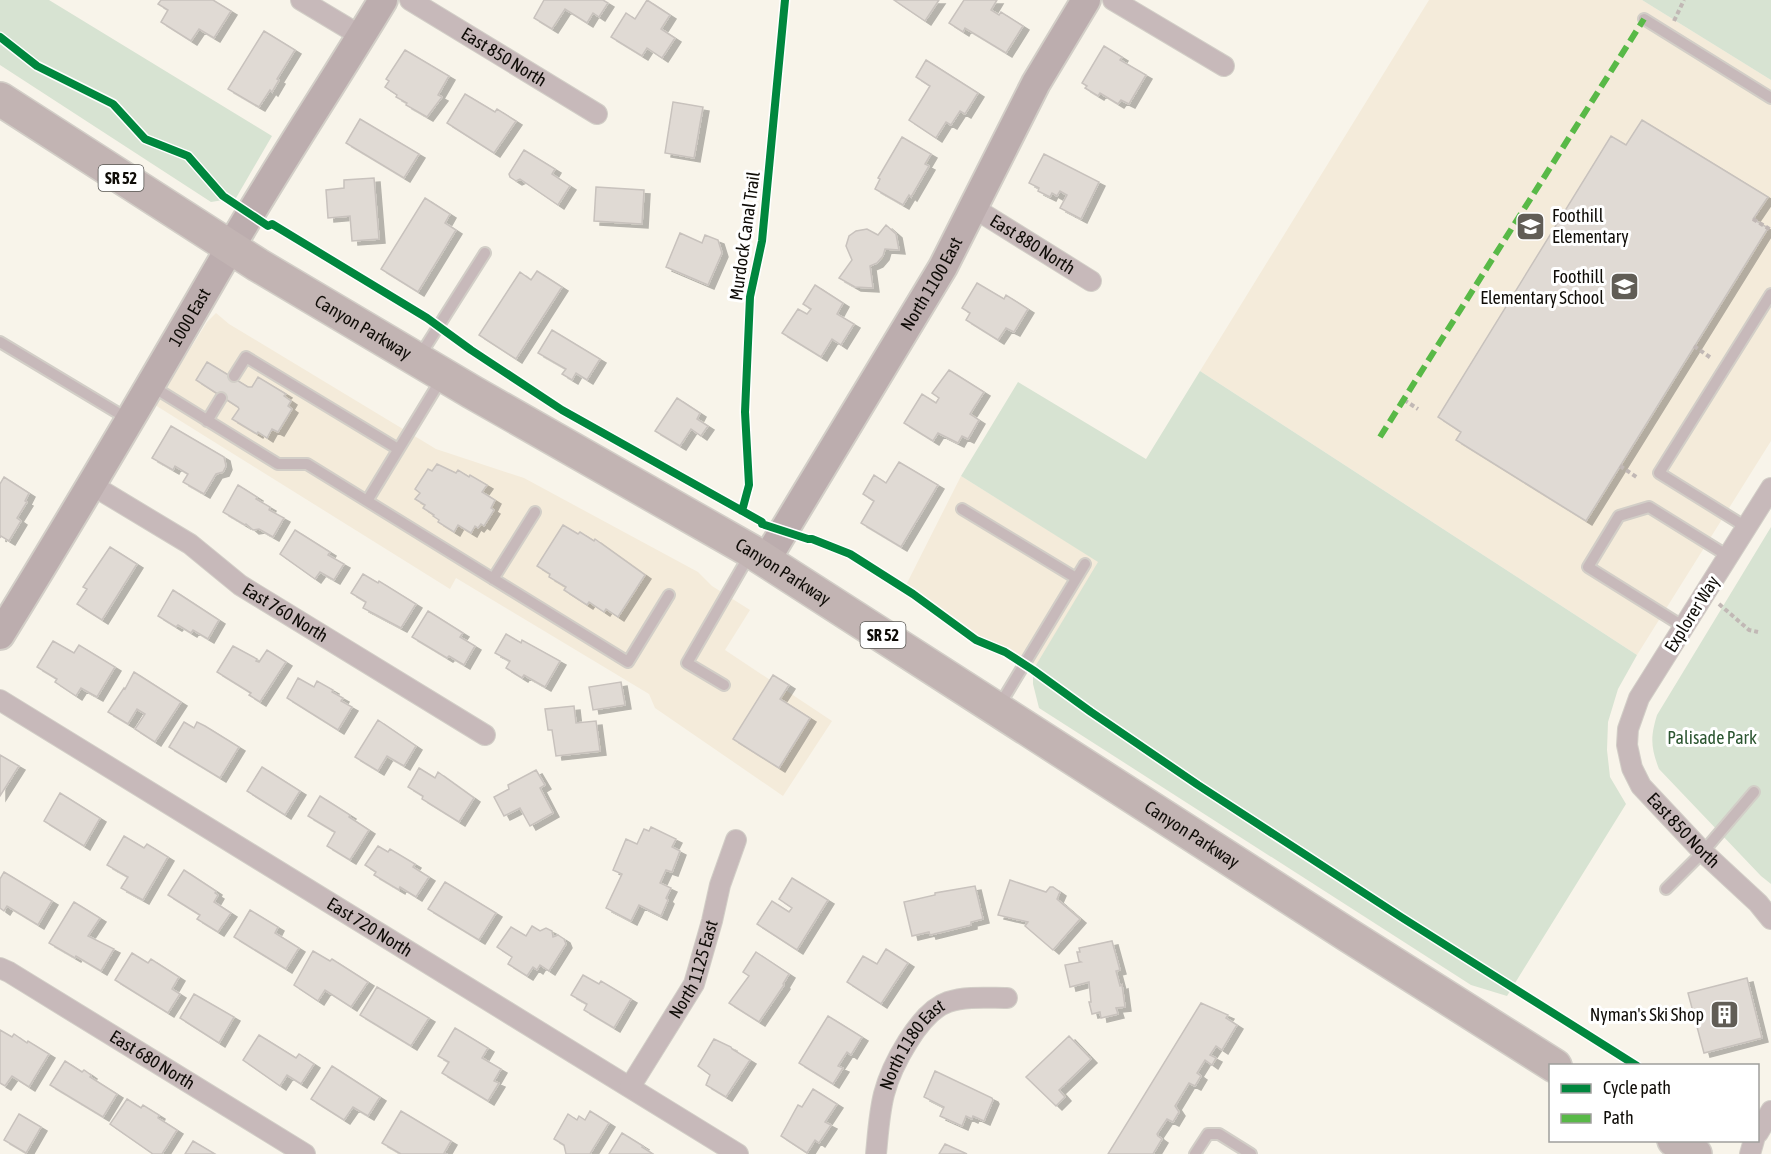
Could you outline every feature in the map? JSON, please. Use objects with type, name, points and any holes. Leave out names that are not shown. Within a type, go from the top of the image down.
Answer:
[{"type":"highway","name":"Canyon Parkway","points":[[0,99],[231,248],[430,368],[759,556],[1553,1064]]},
{"type":"highway","points":[[1677,1142],[1695,1154]]},
{"type":"street","points":[[301,0],[361,36]]},
{"type":"street","name":"1000 East","points":[[0,635],[201,302],[231,248],[383,0]]},
{"type":"street","name":"East 850 North","points":[[410,0],[597,114]]},
{"type":"street","name":"North 1100 East","points":[[759,556],[920,306],[974,208],[1036,83],[1086,0]]},
{"type":"street","points":[[1113,0],[1224,66]]},
{"type":"street","name":"East 880 North","points":[[974,208],[1091,281]]},
{"type":"street","name":"East 760 North","points":[[92,484],[190,544],[241,586],[485,735]]},
{"type":"street","name":"Explorer Way","points":[[1627,745],[1628,729],[1639,698],[1771,488]]},
{"type":"street","name":"East 720 North","points":[[0,699],[738,1154]]},
{"type":"street","name":"East 850 North","points":[[1627,745],[1632,768],[1641,786],[1703,852],[1764,906],[1771,919]]},
{"type":"street","name":"North 1125 East","points":[[630,1087],[694,984],[720,885],[736,840]]},
{"type":"street","name":"East 680 North","points":[[0,968],[305,1154]]},
{"type":"street","name":"North 1180 East","points":[[876,1154],[880,1112],[886,1086],[921,1022],[934,1008],[960,999],[1007,998]]},
{"type":"street","points":[[1759,1131],[1771,1111]]},
{"type":"lane","points":[[1644,19],[1771,98]]},
{"type":"lane","points":[[367,501],[398,449],[430,368],[485,253]]},
{"type":"lane","points":[[1746,527],[1659,473],[1771,294]]},
{"type":"lane","points":[[0,342],[129,420]]},
{"type":"lane","points":[[234,376],[246,357],[398,449]]},
{"type":"lane","points":[[150,385],[278,464],[307,464],[628,662],[669,595]]},
{"type":"lane","points":[[207,421],[221,398]]},
{"type":"lane","points":[[1684,627],[1588,567],[1619,516],[1649,507],[1728,556]]},
{"type":"lane","points":[[962,509],[1076,578]]},
{"type":"lane","points":[[493,579],[535,512]]},
{"type":"lane","points":[[724,685],[687,663],[759,556]]},
{"type":"lane","points":[[997,709],[1085,564]]},
{"type":"lane","points":[[1666,889],[1703,852],[1755,792]]},
{"type":"lane","points":[[1195,1154],[1208,1134],[1219,1134],[1251,1154]]},
{"type":"path","points":[[1674,21],[1684,0]]},
{"type":"path","points":[[1754,219],[1771,230]]},
{"type":"path","points":[[1694,346],[1712,358]]},
{"type":"path","points":[[1404,400],[1418,409]]},
{"type":"path","points":[[1620,466],[1638,478]]},
{"type":"path","points":[[1713,600],[1749,630],[1758,632]]},
{"type":"shaded area","name":"Foothill Elementary","points":[[1429,0],[1642,0],[1771,80],[1771,441],[1637,655],[1200,371]]},
{"type":"shaded area","points":[[216,313],[229,324],[436,449],[524,478],[698,572],[712,586],[750,610],[725,650],[832,721],[783,796],[655,708],[649,694],[456,578],[450,589],[155,405],[207,322]]},
{"type":"shaded area","points":[[961,476],[1099,562],[1033,670],[1005,652],[976,640],[902,593]]},
{"type":"green space","points":[[0,0],[49,0],[272,136],[236,198],[211,202],[0,65]]},
{"type":"green space","points":[[1642,0],[1771,0],[1771,80]]},
{"type":"green space","points":[[1200,371],[1637,655],[1618,689],[1608,722],[1607,750],[1610,777],[1626,804],[1507,996],[1471,985],[1039,708],[1033,684],[1033,670],[1098,562],[961,476],[1018,382],[1146,459]]},
{"type":"green space","name":"Palisade Park","points":[[1771,527],[1771,884],[1659,769],[1652,743],[1657,715]]},
{"type":"building","points":[[161,0],[213,0],[231,11],[214,38],[199,29],[191,41],[161,22],[168,10],[158,4]]},
{"type":"building","points":[[544,0],[603,0],[608,3],[599,17],[593,13],[587,23],[565,9],[552,29],[534,18]]},
{"type":"building","points":[[647,0],[670,15],[661,29],[675,38],[662,58],[647,48],[642,56],[611,37],[626,13],[635,19]]},
{"type":"building","points":[[894,0],[939,0],[925,21]]},
{"type":"building","points":[[964,0],[997,0],[991,10],[999,15],[1001,12],[1023,26],[1006,53],[965,28],[963,32],[949,23]]},
{"type":"building","points":[[264,31],[295,50],[277,79],[279,80],[272,92],[270,90],[259,107],[228,89]]},
{"type":"building","points":[[1104,46],[1122,57],[1120,60],[1146,75],[1129,104],[1121,100],[1118,104],[1100,93],[1098,96],[1085,88],[1087,86],[1082,83]]},
{"type":"building","points":[[405,50],[449,76],[438,95],[442,97],[427,117],[406,105],[407,103],[385,87],[389,81],[386,79]]},
{"type":"building","points":[[926,60],[978,93],[965,114],[960,111],[951,125],[946,122],[936,138],[909,120],[930,86],[916,77]]},
{"type":"building","points":[[465,94],[495,112],[497,109],[516,121],[494,153],[447,123]]},
{"type":"building","points":[[673,102],[703,107],[694,158],[665,153]]},
{"type":"building","points":[[360,119],[419,154],[404,178],[346,143]]},
{"type":"building","name":"Foothill Elementary School","points":[[1642,120],[1768,197],[1753,219],[1768,228],[1586,521],[1456,440],[1461,432],[1438,417],[1611,136],[1626,145]]},
{"type":"building","points":[[902,137],[931,154],[925,164],[929,166],[911,197],[909,195],[903,205],[875,189],[880,179],[878,178]]},
{"type":"building","points":[[524,150],[555,169],[552,174],[570,186],[558,205],[520,179],[516,181],[510,177],[509,174]]},
{"type":"building","points":[[1044,154],[1099,182],[1081,219],[1060,208],[1067,195],[1060,191],[1057,196],[1052,193],[1050,197],[1029,183]]},
{"type":"building","points":[[374,178],[379,239],[352,241],[350,216],[328,218],[326,190],[344,188],[344,180]]},
{"type":"building","points":[[596,187],[644,190],[642,224],[594,221]]},
{"type":"building","points":[[425,198],[450,214],[445,223],[456,230],[418,292],[381,269]]},
{"type":"building","points":[[886,225],[896,234],[899,250],[885,249],[877,263],[870,266],[873,288],[855,287],[839,278],[852,260],[846,246],[849,236],[856,231],[867,229],[878,235]]},
{"type":"building","points":[[680,233],[702,243],[705,235],[718,240],[722,253],[708,285],[666,267]]},
{"type":"building","points":[[537,271],[562,287],[516,359],[479,335],[520,272],[531,280]]},
{"type":"building","points":[[977,283],[1004,299],[1006,295],[1028,309],[1014,332],[1006,328],[998,340],[966,320],[970,313],[962,308]]},
{"type":"building","points":[[815,285],[843,303],[837,314],[854,324],[841,345],[832,339],[821,357],[782,333],[798,309],[807,314],[811,309],[803,304]]},
{"type":"building","points":[[552,330],[600,359],[587,380],[576,373],[572,380],[562,374],[566,369],[538,353]]},
{"type":"building","points":[[207,362],[248,387],[252,387],[258,377],[286,394],[284,396],[291,401],[288,406],[292,409],[278,432],[272,429],[267,438],[232,419],[238,407],[196,380]]},
{"type":"building","points":[[949,370],[984,392],[970,414],[979,420],[968,439],[962,436],[958,443],[938,433],[933,441],[904,423],[922,394],[936,403],[939,398],[932,393]]},
{"type":"building","points":[[677,398],[700,413],[697,419],[708,426],[701,436],[691,429],[680,446],[655,431]]},
{"type":"building","points":[[171,426],[224,457],[226,466],[223,472],[216,474],[204,494],[183,482],[188,474],[175,466],[173,470],[152,458]]},
{"type":"building","points":[[899,462],[938,485],[901,547],[861,523],[874,501],[863,494],[874,475],[886,483]]},
{"type":"building","points":[[437,464],[456,473],[458,470],[469,477],[470,475],[487,485],[482,492],[495,500],[491,508],[494,510],[484,526],[481,524],[478,528],[475,526],[471,533],[458,525],[454,532],[438,522],[439,520],[434,515],[423,508],[425,505],[415,499],[420,493],[415,489],[428,469],[432,471]]},
{"type":"building","points":[[4,477],[29,493],[25,501],[27,502],[17,518],[21,521],[9,541],[1,536],[0,538],[0,484]]},
{"type":"building","points":[[238,485],[270,507],[269,510],[284,518],[273,537],[259,529],[253,530],[223,512]]},
{"type":"building","points":[[563,525],[594,541],[595,539],[645,575],[618,617],[606,609],[604,612],[589,602],[587,605],[564,590],[566,587],[549,577],[550,574],[537,566]]},
{"type":"building","points":[[295,530],[330,552],[328,555],[344,564],[334,580],[320,572],[315,579],[280,554]]},
{"type":"building","points":[[110,547],[137,564],[102,620],[77,604],[87,589],[83,587]]},
{"type":"building","points":[[363,574],[416,604],[401,628],[363,608],[366,602],[351,593]]},
{"type":"building","points":[[173,590],[219,620],[208,639],[193,630],[191,633],[178,625],[176,627],[158,616]]},
{"type":"building","points":[[428,611],[463,633],[460,637],[475,646],[464,665],[449,656],[447,658],[412,637]]},
{"type":"building","points":[[506,634],[560,661],[545,687],[524,675],[522,678],[506,668],[510,661],[495,653]]},
{"type":"building","points":[[53,641],[74,653],[79,645],[115,667],[97,697],[81,688],[76,696],[55,682],[57,679],[37,667]]},
{"type":"building","points":[[233,646],[259,662],[267,650],[286,662],[260,702],[249,695],[251,693],[217,672]]},
{"type":"building","points":[[134,672],[181,702],[155,742],[135,729],[145,714],[137,709],[128,724],[108,712]]},
{"type":"building","points":[[773,675],[789,685],[780,699],[810,718],[779,768],[733,739]]},
{"type":"building","points":[[298,678],[314,687],[317,681],[333,690],[332,692],[343,698],[341,701],[352,707],[338,730],[287,698]]},
{"type":"building","points":[[621,682],[625,705],[593,710],[589,687]]},
{"type":"building","points":[[574,706],[576,723],[596,721],[600,751],[556,756],[552,730],[548,730],[545,709]]},
{"type":"building","points":[[378,720],[416,746],[404,766],[387,756],[378,771],[355,757]]},
{"type":"building","points":[[184,722],[194,728],[197,722],[239,747],[220,778],[169,747]]},
{"type":"building","points":[[0,755],[19,766],[0,796]]},
{"type":"building","points":[[262,767],[300,791],[285,815],[247,791]]},
{"type":"building","points":[[419,768],[435,778],[438,772],[474,798],[459,822],[422,799],[423,796],[408,787]]},
{"type":"building","points":[[536,770],[545,785],[540,788],[553,813],[530,826],[520,808],[504,816],[494,797],[509,789],[508,785]]},
{"type":"building","points":[[60,793],[100,818],[84,846],[44,821]]},
{"type":"building","points":[[320,796],[369,830],[350,860],[327,846],[335,832],[308,816]]},
{"type":"building","points":[[651,827],[676,839],[672,847],[680,851],[672,872],[666,870],[660,883],[671,888],[661,916],[639,905],[631,921],[606,908],[622,874],[613,870],[626,839],[637,844],[644,829],[649,831]]},
{"type":"building","points":[[124,836],[144,848],[147,844],[168,857],[143,900],[121,888],[128,877],[107,865]]},
{"type":"building","points":[[378,846],[388,852],[390,849],[415,864],[413,867],[429,877],[416,897],[374,875],[376,872],[365,865]]},
{"type":"building","points":[[184,870],[216,891],[218,895],[214,902],[231,913],[218,932],[197,919],[200,915],[168,895]]},
{"type":"building","points":[[4,872],[52,901],[38,925],[7,906],[4,911],[0,908],[0,879]]},
{"type":"building","points":[[792,878],[828,900],[797,950],[757,924],[772,901],[789,912],[792,908],[779,899]]},
{"type":"building","points":[[1010,880],[1046,892],[1053,887],[1060,892],[1057,899],[1080,919],[1053,950],[1025,926],[1028,922],[998,915]]},
{"type":"building","points":[[445,882],[496,913],[479,940],[428,909]]},
{"type":"building","points":[[975,886],[983,919],[971,922],[971,925],[930,935],[929,932],[912,936],[904,902],[935,895],[935,893]]},
{"type":"building","points":[[74,902],[100,918],[88,936],[114,949],[101,971],[49,943]]},
{"type":"building","points":[[250,910],[278,927],[275,933],[299,948],[286,969],[234,937]]},
{"type":"building","points":[[532,926],[540,931],[546,928],[552,931],[553,937],[558,935],[564,939],[566,944],[549,971],[540,965],[537,970],[533,967],[527,976],[508,964],[512,957],[497,947],[511,927],[526,936]]},
{"type":"building","points":[[1112,941],[1120,970],[1116,971],[1120,986],[1122,985],[1125,1007],[1116,1008],[1118,1014],[1101,1018],[1100,1012],[1092,1014],[1089,1002],[1091,1002],[1089,982],[1070,987],[1065,965],[1081,962],[1077,952],[1080,952],[1079,948]]},
{"type":"building","points":[[886,949],[908,963],[881,1004],[847,982],[863,956],[877,964]]},
{"type":"building","points":[[313,951],[330,961],[332,959],[368,982],[351,1007],[325,990],[318,1001],[294,985]]},
{"type":"building","points":[[756,952],[789,974],[759,1022],[729,1003],[749,976],[743,972]]},
{"type":"building","points":[[132,953],[148,963],[151,959],[179,977],[172,989],[180,994],[168,1013],[115,980]]},
{"type":"building","points":[[583,975],[599,984],[601,981],[631,999],[614,1028],[584,1010],[587,1004],[571,995]]},
{"type":"building","name":"Nyman's Ski Shop","points":[[1747,978],[1762,1038],[1704,1053],[1688,993]]},
{"type":"building","points":[[377,987],[429,1018],[411,1046],[360,1015]]},
{"type":"building","points":[[194,994],[234,1017],[219,1043],[180,1018]]},
{"type":"building","points":[[1201,1003],[1228,1015],[1226,1018],[1237,1025],[1222,1050],[1216,1046],[1210,1055],[1216,1058],[1212,1065],[1205,1060],[1197,1073],[1201,1076],[1195,1086],[1189,1083],[1175,1106],[1179,1112],[1173,1122],[1167,1119],[1157,1134],[1162,1139],[1153,1154],[1108,1154]]},
{"type":"building","points":[[828,1016],[862,1037],[851,1055],[847,1052],[838,1066],[843,1068],[833,1084],[799,1063]]},
{"type":"building","points":[[455,1028],[488,1048],[482,1058],[501,1069],[494,1081],[499,1083],[488,1101],[442,1073],[449,1062],[438,1056]]},
{"type":"building","points":[[0,1030],[12,1037],[14,1034],[49,1054],[29,1087],[12,1076],[5,1086],[0,1083]]},
{"type":"building","points":[[259,1035],[296,1058],[299,1054],[314,1064],[301,1084],[287,1075],[280,1086],[243,1060]]},
{"type":"building","points":[[1069,1036],[1091,1059],[1059,1090],[1065,1097],[1056,1106],[1026,1077]]},
{"type":"building","points":[[714,1039],[750,1060],[726,1097],[706,1085],[710,1075],[698,1066]]},
{"type":"building","points":[[65,1061],[82,1072],[84,1070],[91,1075],[90,1077],[117,1094],[103,1117],[50,1085]]},
{"type":"building","points":[[332,1066],[380,1097],[368,1116],[353,1107],[344,1120],[311,1099]]},
{"type":"building","points":[[935,1071],[992,1098],[984,1121],[973,1116],[972,1119],[966,1116],[962,1126],[940,1116],[944,1107],[924,1097]]},
{"type":"building","points":[[813,1089],[837,1104],[825,1122],[831,1125],[819,1143],[815,1140],[807,1153],[781,1136],[798,1105],[802,1107]]},
{"type":"building","points":[[127,1099],[141,1108],[143,1105],[177,1130],[162,1154],[153,1154],[110,1124]]},
{"type":"building","points":[[401,1111],[451,1141],[444,1153],[447,1154],[401,1154],[382,1143]]},
{"type":"building","points":[[590,1111],[609,1123],[590,1154],[566,1154],[564,1145],[554,1139],[568,1114],[577,1120],[579,1116],[585,1120]]},
{"type":"building","points":[[19,1114],[41,1127],[26,1153],[4,1140]]},
{"type":"building","points":[[622,1133],[643,1146],[653,1154],[609,1154]]},
{"type":"building","points":[[193,1141],[215,1154],[185,1154]]},
{"type":"building","points":[[945,1144],[967,1154],[939,1154]]},
{"type":"marked path","points":[[1380,437],[1644,19]]},
{"type":"cycle path","name":"Murdock Canal Trail","points":[[742,511],[749,485],[745,412],[750,297],[762,241],[785,0]]},
{"type":"cycle path","points":[[0,37],[37,66],[113,104],[145,139],[188,156],[223,196],[268,226],[272,224],[427,318],[562,410],[762,524],[812,539],[850,554],[913,594],[976,640],[1005,652],[1033,670],[1198,785],[1634,1064]]},
{"type":"place","name":"Foothill Elementary","points":[[1531,226]]},
{"type":"place","name":"Foothill Elementary School","points":[[1625,287]]},
{"type":"place","name":"Nyman's Ski Shop","points":[[1725,1015]]}]
